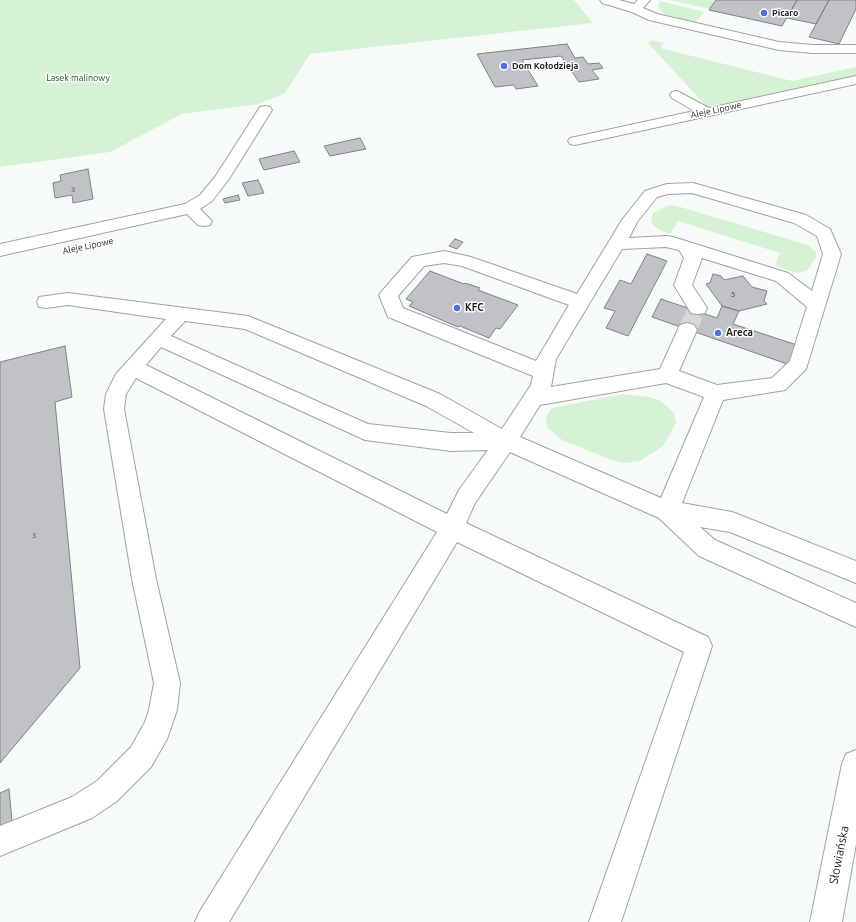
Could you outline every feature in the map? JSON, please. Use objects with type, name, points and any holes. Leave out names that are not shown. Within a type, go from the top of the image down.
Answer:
[{"type":"street","points":[[606,0],[640,5],[653,17],[779,46],[812,49],[856,48]]},
{"type":"street","name":"Aleje Lipowe","points":[[575,141],[856,80]]},
{"type":"street","points":[[683,117],[677,95],[707,112]]},
{"type":"street","points":[[0,250],[190,208],[206,198],[213,189],[265,110]]},
{"type":"street","points":[[211,922],[452,528],[467,497],[506,441],[533,398],[541,386],[546,358],[617,244],[630,220],[651,194],[667,189],[694,188],[800,219],[824,233],[832,254],[817,305],[799,364],[778,385],[716,393],[667,375],[533,398]]},
{"type":"street","points":[[190,208],[204,221]]},
{"type":"street","name":"Aleje Lipowe","points":[[0,265],[176,227]]},
{"type":"street","points":[[617,244],[667,241],[782,277],[817,305]]},
{"type":"street","points":[[685,247],[693,258],[683,285],[698,308]]},
{"type":"street","points":[[544,372],[395,312],[388,296],[418,261],[444,257],[465,261],[580,302]]},
{"type":"street","points":[[46,302],[68,298],[248,323],[433,400],[506,441],[667,511],[732,522],[856,572]]},
{"type":"street","points":[[0,841],[82,808],[107,791],[141,757],[158,729],[163,710],[167,683],[144,579],[114,409],[116,394],[132,367],[182,313]]},
{"type":"street","points":[[667,375],[687,330]]},
{"type":"street","points":[[158,338],[365,432],[451,442],[506,441]]},
{"type":"street","points":[[132,367],[452,528],[699,646],[605,922]]},
{"type":"street","points":[[667,511],[716,393]]},
{"type":"street","points":[[667,511],[707,548],[856,615]]},
{"type":"street","name":"Słowiańska","points":[[826,922],[856,764]]},
{"type":"green space","name":"Lasek malinowy","points":[[0,0],[574,0],[593,23],[310,54],[285,93],[259,104],[182,114],[110,152],[0,167]]},
{"type":"green space","points":[[670,0],[716,0],[710,9]]},
{"type":"green space","points":[[660,1],[704,12],[695,23],[671,17],[664,14],[658,6]]},
{"type":"green space","points":[[651,40],[664,43],[660,48],[792,81],[856,67],[856,75],[707,107],[648,43]]},
{"type":"green space","points":[[670,205],[808,245],[816,252],[816,257],[808,270],[799,273],[775,266],[780,253],[678,221],[670,234],[659,230],[653,225],[651,219],[653,213]]},
{"type":"green space","points":[[622,394],[649,397],[661,401],[674,413],[676,423],[663,446],[640,461],[625,463],[614,461],[562,440],[547,427],[546,417],[552,408]]},
{"type":"building","points":[[716,0],[797,0],[782,26],[709,10]]},
{"type":"building","points":[[797,0],[829,0],[816,24],[787,18]]},
{"type":"building","points":[[829,0],[856,0],[856,9],[839,44],[809,37]]},
{"type":"building","name":"Dom Kołodzieja","points":[[567,44],[575,58],[583,57],[588,64],[599,63],[603,68],[592,70],[599,79],[579,82],[561,56],[522,60],[538,86],[516,89],[514,85],[495,87],[477,54]]},
{"type":"building","points":[[360,138],[366,149],[330,156],[324,146]]},
{"type":"building","points":[[294,151],[300,162],[264,170],[259,159]]},
{"type":"building","points":[[88,169],[93,199],[73,203],[72,195],[55,198],[53,183],[61,181],[60,175]]},
{"type":"building","points":[[258,180],[264,193],[248,196],[242,183]]},
{"type":"building","points":[[238,195],[240,200],[225,203],[223,199]]},
{"type":"building","points":[[455,239],[463,242],[457,249],[449,246]]},
{"type":"building","points":[[647,254],[667,261],[628,336],[606,328],[615,311],[604,308],[620,280],[631,284]]},
{"type":"building","points":[[430,271],[464,284],[465,283],[480,288],[478,290],[518,305],[500,329],[496,328],[489,338],[460,326],[458,327],[409,306],[413,302],[406,299]]},
{"type":"building","points":[[713,274],[721,276],[724,280],[743,276],[752,287],[767,291],[764,301],[767,304],[739,311],[722,306],[706,284],[710,283]]},
{"type":"building","points":[[661,299],[717,318],[722,306],[739,311],[733,324],[797,345],[790,365],[652,317]]},
{"type":"building","points":[[65,346],[72,397],[55,402],[80,668],[0,763],[0,362]]},
{"type":"building","points":[[9,789],[12,821],[0,826],[0,793]]},
{"type":"tunnel","points":[[687,330],[698,308]]},
{"type":"place","name":"Picaro","points":[[764,13]]},
{"type":"place","name":"Dom Kołodzieja","points":[[504,66]]},
{"type":"place","name":"KFC","points":[[457,308]]},
{"type":"place","name":"Areca","points":[[718,333]]}]
